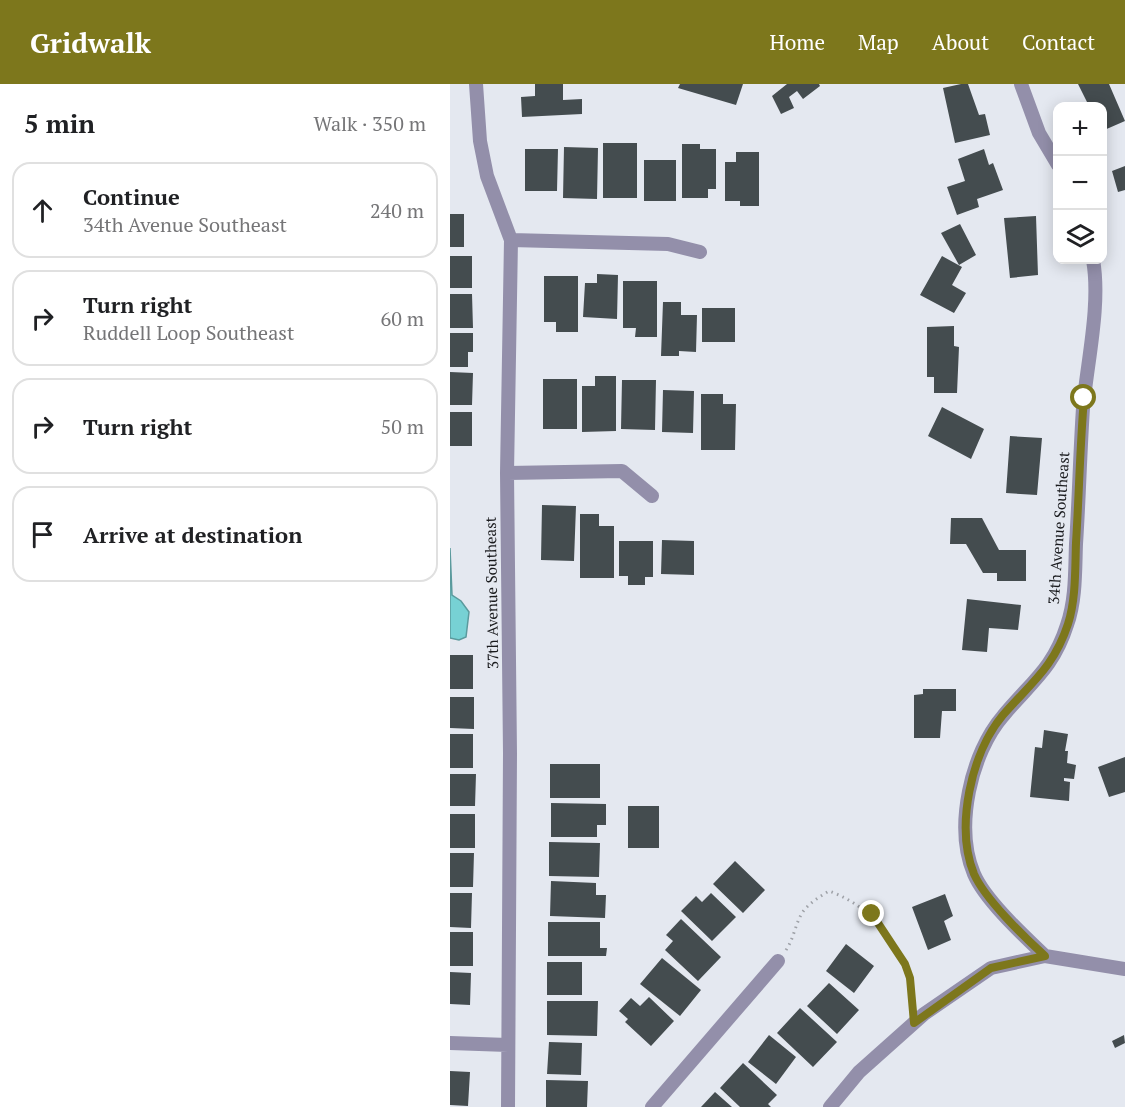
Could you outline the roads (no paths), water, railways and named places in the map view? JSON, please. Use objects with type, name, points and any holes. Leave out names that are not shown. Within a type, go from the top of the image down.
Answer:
[{"type":"street","name":"37th Avenue Southeast","points":[[476,84],[480,141],[487,176],[511,240],[507,473],[510,753],[508,1107]]},
{"type":"street","points":[[1021,84],[1039,133],[1053,157]]},
{"type":"street","points":[[511,240],[668,243],[699,252]]},
{"type":"street","name":"34th Avenue Southeast","points":[[1045,956],[1011,924],[974,874],[965,829],[971,782],[980,751],[1002,716],[1029,690],[1058,653],[1069,621],[1074,584],[1083,410],[1093,310],[1093,264]]},
{"type":"street","points":[[507,473],[622,471],[652,496]]},
{"type":"street","points":[[830,1107],[859,1072],[914,1023],[991,968],[1045,956],[1125,969]]},
{"type":"street","points":[[651,1107],[778,961]]},
{"type":"street","points":[[450,1043],[508,1046]]},
{"type":"water","points":[[450,548],[452,595],[461,601],[469,612],[466,637],[459,640],[450,638]]}]
